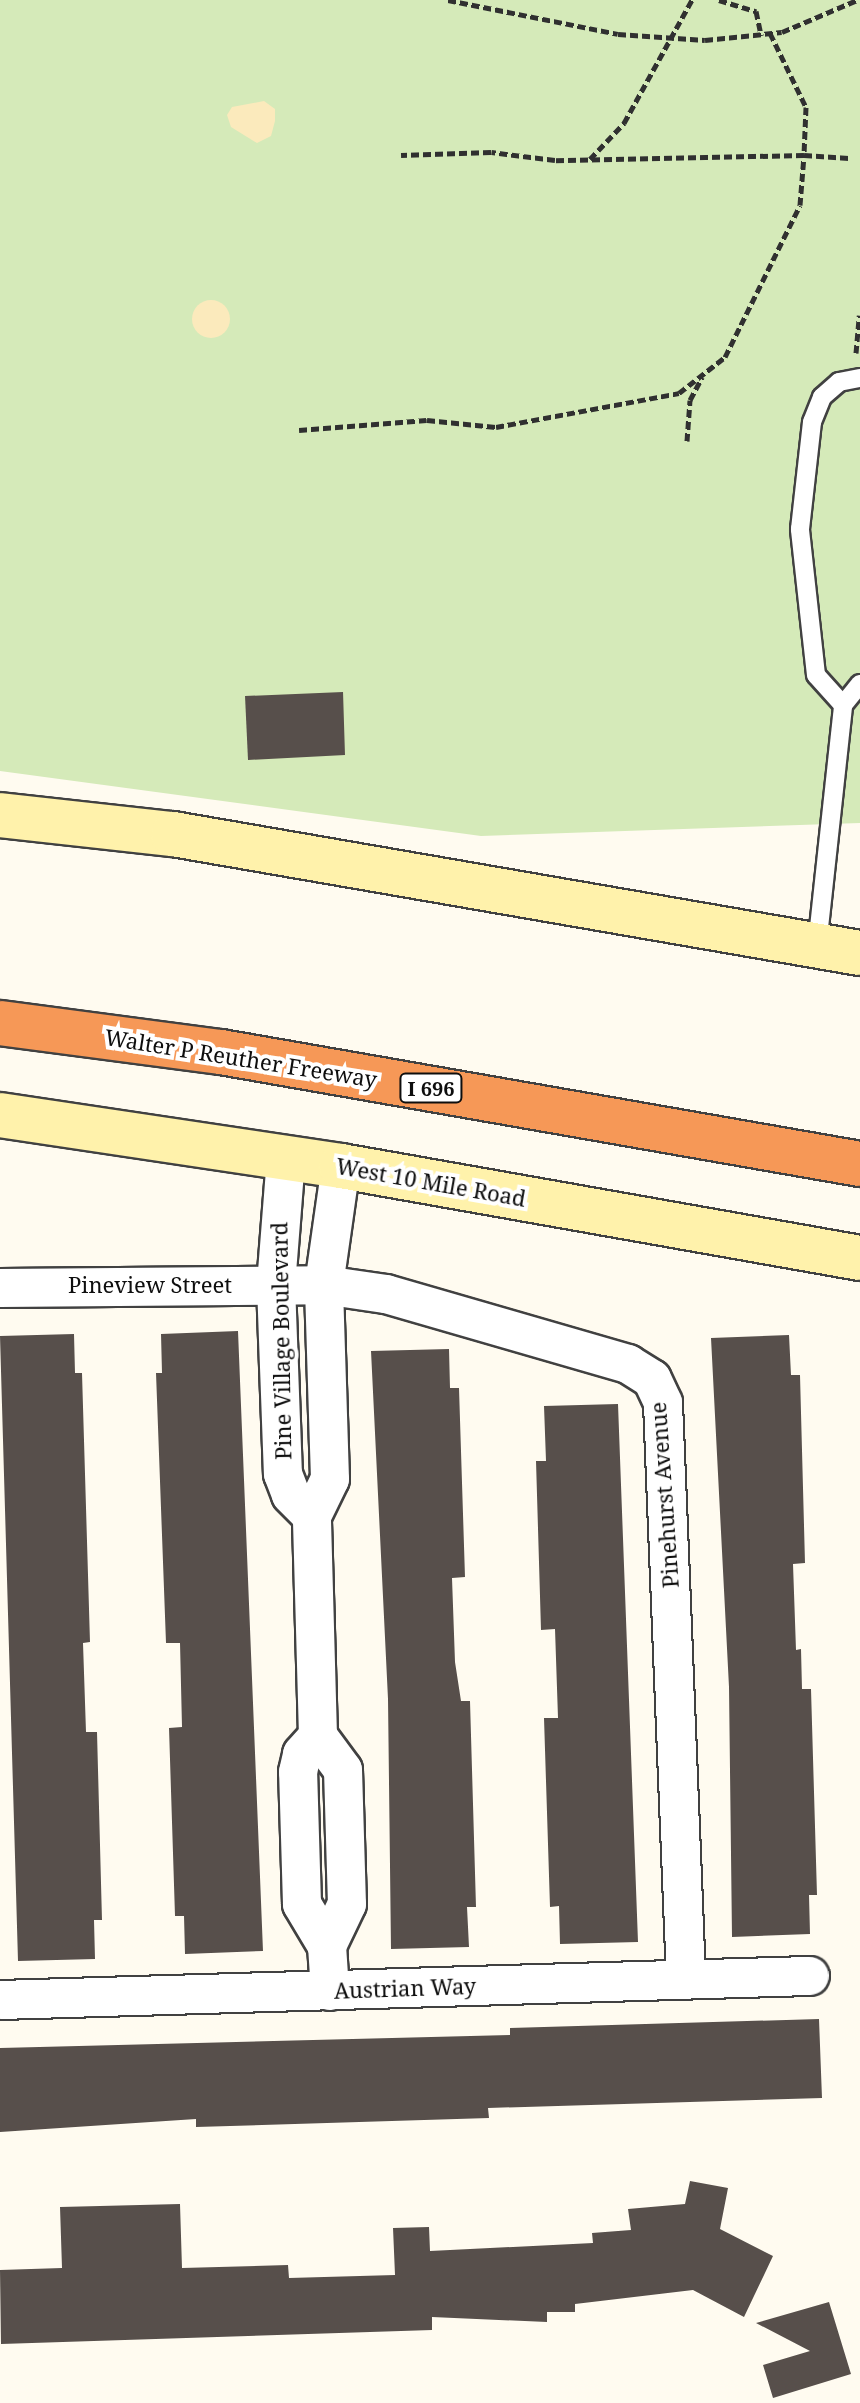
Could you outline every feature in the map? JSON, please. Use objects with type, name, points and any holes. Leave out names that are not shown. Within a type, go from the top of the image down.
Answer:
[{"type":"highway","name":"Walter P Reuther Freeway","points":[[0,1023],[221,1052],[860,1164]]},
{"type":"main road","points":[[0,815],[173,834],[860,953]]},
{"type":"main road","name":"West 10 Mile Road","points":[[0,1115],[341,1166],[860,1258]]},
{"type":"street","name":"Pine Village Boulevard","points":[[286,1158],[300,1285],[330,1479],[312,1516],[318,1736],[302,1754],[298,1772],[302,1904],[327,1946],[330,1991]]},
{"type":"street","name":"Pine Village Boulevard","points":[[300,1285],[341,1166]]},
{"type":"street","name":"Pineview Street","points":[[0,1288],[300,1285]]},
{"type":"street","name":"Pinehurst Avenue","points":[[300,1285],[401,1298],[628,1364],[652,1379],[663,1403],[686,1977]]},
{"type":"street","name":"Austrian Way","points":[[0,2000],[686,1977],[810,1976]]},
{"type":"lane","points":[[843,705],[816,675],[800,529],[812,422],[822,397],[839,382],[860,378]]},
{"type":"lane","points":[[817,946],[843,705],[860,684]]},
{"type":"path","points":[[448,0],[618,34],[672,37],[761,35],[857,0]]},
{"type":"path","points":[[589,160],[624,123],[692,0]]},
{"type":"path","points":[[719,0],[756,11],[761,35]]},
{"type":"path","points":[[299,430],[427,420],[496,427],[625,407],[679,393],[725,357],[800,205],[806,107],[770,33]]},
{"type":"path","points":[[401,155],[491,152],[589,160],[804,155],[849,158]]},
{"type":"path","points":[[859,315],[860,369]]},
{"type":"path","points":[[687,441],[690,400],[702,376]]},
{"type":"green space","points":[[0,0],[860,0],[860,823],[481,836],[0,771]]},
{"type":"sand","points":[[264,101],[275,109],[275,121],[271,136],[257,143],[231,127],[227,115],[232,107]]},
{"type":"sand","points":[[211,300],[224,306],[230,319],[224,332],[211,338],[198,332],[192,319],[198,306]]},
{"type":"building","points":[[343,692],[345,755],[248,760],[245,696]]},
{"type":"building","points":[[238,1331],[263,1951],[185,1954],[184,1916],[175,1916],[169,1728],[182,1727],[180,1643],[166,1643],[156,1373],[162,1373],[161,1334]]},
{"type":"building","points":[[74,1334],[75,1373],[82,1373],[90,1642],[83,1643],[86,1732],[97,1732],[102,1920],[94,1920],[95,1959],[18,1961],[0,1336]]},
{"type":"building","points":[[789,1335],[791,1375],[800,1375],[805,1563],[793,1564],[796,1650],[801,1649],[802,1689],[811,1689],[817,1895],[809,1895],[810,1934],[732,1937],[729,1687],[711,1338]]},
{"type":"building","points":[[449,1349],[450,1388],[459,1388],[465,1577],[452,1578],[455,1662],[461,1701],[470,1701],[476,1907],[467,1907],[469,1947],[391,1949],[388,1699],[371,1351]]},
{"type":"building","points":[[618,1404],[638,1942],[560,1944],[559,1906],[550,1907],[544,1718],[558,1718],[555,1629],[541,1630],[536,1461],[546,1461],[544,1406]]},
{"type":"building","points":[[819,2019],[822,2098],[488,2108],[489,2118],[196,2127],[196,2119],[0,2132],[0,2048],[510,2035],[510,2028]]},
{"type":"building","points":[[690,2181],[728,2188],[720,2229],[773,2256],[744,2317],[693,2290],[575,2304],[575,2312],[547,2312],[547,2322],[432,2317],[432,2330],[1,2344],[0,2270],[62,2268],[60,2207],[180,2204],[182,2268],[288,2265],[289,2278],[395,2275],[393,2228],[429,2227],[430,2251],[593,2243],[592,2233],[631,2230],[628,2209],[685,2204]]},
{"type":"building","points":[[829,2302],[851,2374],[773,2398],[763,2365],[810,2351],[756,2323]]}]
